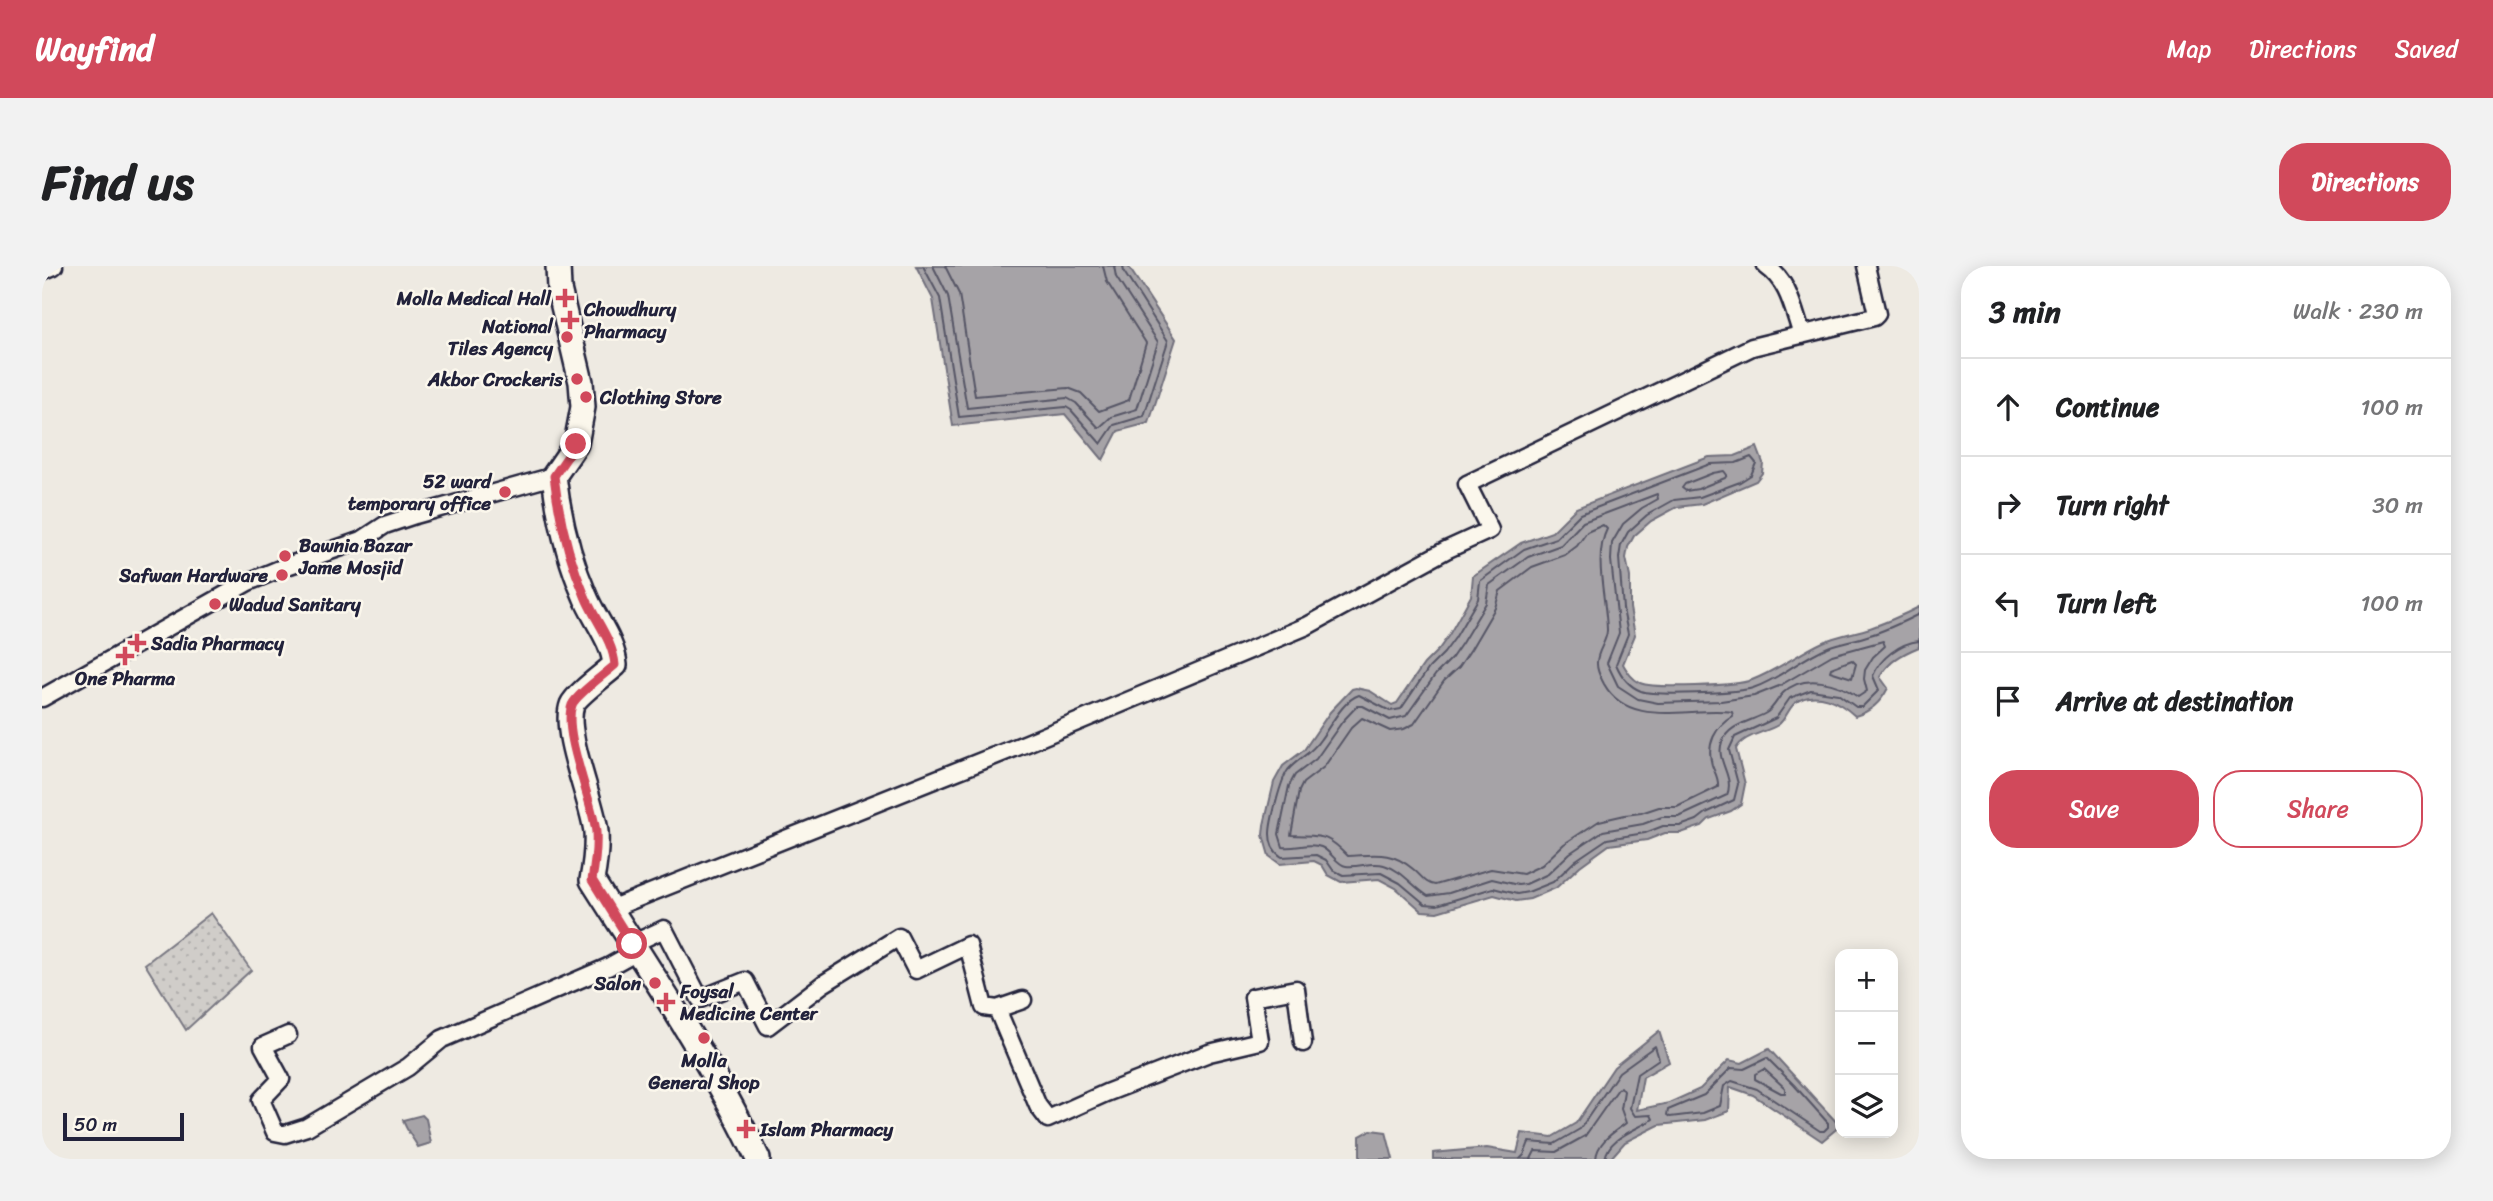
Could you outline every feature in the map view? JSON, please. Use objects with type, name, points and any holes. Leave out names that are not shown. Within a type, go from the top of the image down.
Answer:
[{"type":"street","points":[[42,271],[54,266]]},
{"type":"street","points":[[42,698],[248,582],[287,565],[362,540],[385,526],[415,515],[554,476],[576,444],[583,407],[581,382],[559,289],[558,266]]},
{"type":"street","points":[[1766,266],[1779,275],[1784,284],[1802,335]]},
{"type":"street","points":[[610,909],[1027,743],[1307,626],[1446,550],[1490,530],[1466,484],[1752,347],[1874,317],[1877,314],[1866,266]]},
{"type":"street","points":[[554,476],[560,520],[572,564],[614,652],[615,665],[572,703],[570,719],[577,760],[596,830],[596,857],[592,880],[702,1052],[758,1159]]},
{"type":"street","points":[[288,1035],[263,1046],[281,1079],[261,1100],[275,1132],[285,1134],[307,1127],[408,1067],[442,1039],[608,967],[664,929],[700,999],[746,981],[768,1026],[823,984],[899,937],[916,970],[968,945],[984,1007],[998,1009],[1023,1000]]},
{"type":"street","points":[[998,1009],[1038,1106],[1048,1119],[1209,1053],[1260,1041],[1253,997],[1296,989],[1303,1043]]},
{"type":"shaded area","points":[[211,913],[251,970],[186,1030],[145,964]]},
{"type":"water","points":[[916,266],[1128,266],[1176,339],[1149,423],[1118,431],[1103,460],[1065,414],[953,426],[933,299]]},
{"type":"water","points":[[1757,447],[1763,463],[1762,473],[1756,481],[1702,504],[1677,507],[1651,521],[1634,536],[1626,558],[1635,635],[1623,664],[1634,679],[1648,685],[1696,686],[1743,682],[1771,671],[1823,642],[1876,626],[1919,607],[1919,647],[1896,659],[1884,671],[1880,677],[1888,688],[1875,706],[1855,716],[1835,702],[1819,697],[1795,703],[1778,725],[1749,737],[1736,749],[1745,784],[1741,804],[1709,819],[1702,826],[1681,833],[1665,833],[1647,840],[1609,845],[1556,888],[1530,899],[1516,901],[1494,895],[1437,912],[1422,911],[1396,888],[1379,879],[1341,882],[1328,875],[1322,865],[1314,861],[1280,864],[1269,856],[1263,835],[1264,825],[1274,782],[1283,766],[1304,750],[1330,712],[1352,689],[1370,691],[1392,705],[1397,703],[1424,664],[1449,635],[1471,596],[1473,576],[1521,543],[1552,532],[1576,508],[1709,457],[1735,456]]},
{"type":"water","points":[[1659,1031],[1669,1062],[1643,1077],[1637,1110],[1669,1103],[1700,1089],[1729,1060],[1742,1063],[1769,1049],[1835,1121],[1835,1130],[1822,1141],[1753,1095],[1730,1087],[1729,1111],[1705,1120],[1659,1125],[1625,1142],[1610,1159],[1433,1159],[1433,1153],[1487,1148],[1517,1153],[1522,1133],[1552,1137],[1576,1123],[1614,1067]]},
{"type":"water","points":[[422,1115],[426,1119],[431,1143],[418,1147],[403,1120]]},
{"type":"water","points":[[1371,1130],[1386,1132],[1393,1159],[1360,1159],[1360,1136]]},
{"type":"place","name":"Molla Medical Hall","points":[[565,298]]},
{"type":"place","name":"Chowdhury Pharmacy","points":[[570,320]]},
{"type":"place","name":"National Tiles Agency","points":[[567,337]]},
{"type":"place","name":"Akbor Crockeris","points":[[577,379]]},
{"type":"place","name":"Clothing Store","points":[[586,397]]},
{"type":"place","name":"52 ward temporary office","points":[[505,492]]},
{"type":"place","name":"Bawnia Bazar Jame Mosjid","points":[[285,556]]},
{"type":"place","name":"Safwan Hardware","points":[[282,575]]},
{"type":"place","name":"Wadud Sanitary","points":[[215,604]]},
{"type":"place","name":"Sadia Pharmacy","points":[[137,643]]},
{"type":"place","name":"One Pharma","points":[[125,656]]},
{"type":"place","name":"Salon","points":[[655,983]]},
{"type":"place","name":"Foysal Medicine Center","points":[[666,1002]]},
{"type":"place","name":"Molla General Shop","points":[[704,1038]]},
{"type":"place","name":"Islam Pharmacy","points":[[746,1129]]},
{"type":"route","points":[[576,444],[554,476],[560,520],[572,564],[614,652],[615,665],[572,703],[570,719],[577,760],[596,830],[596,857],[592,880],[632,944]]}]
